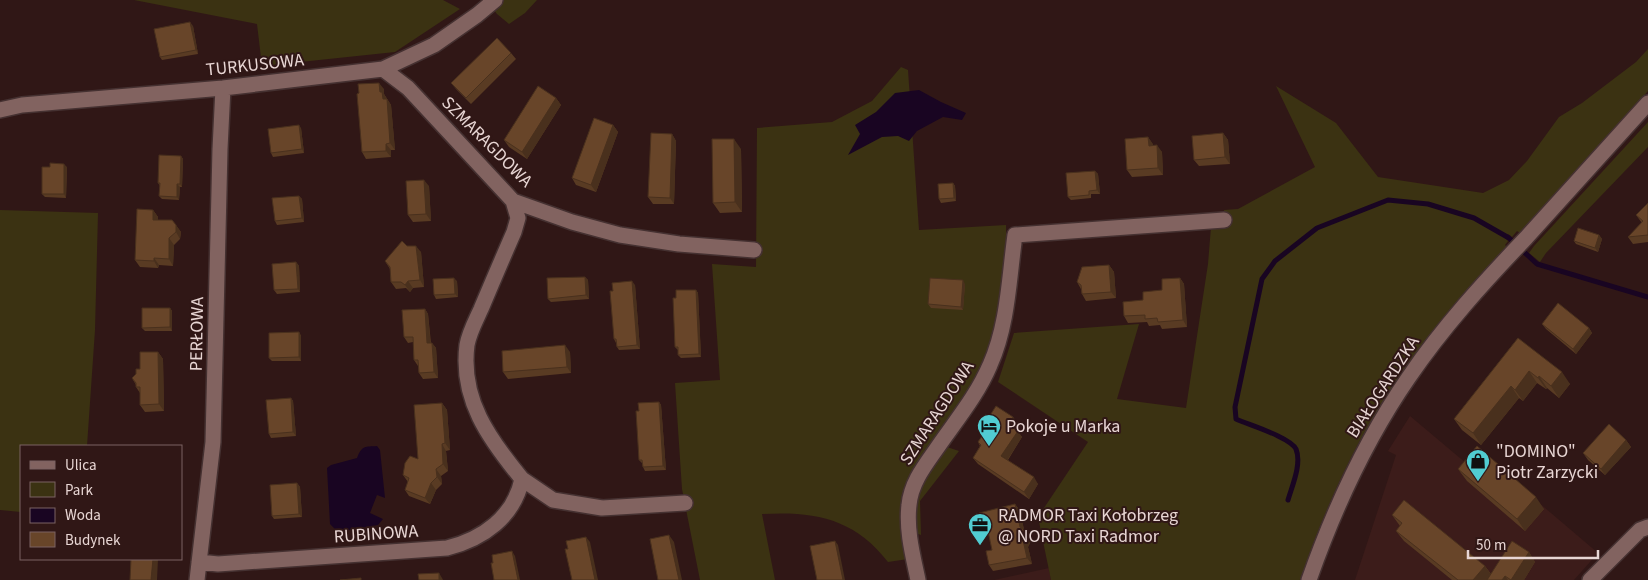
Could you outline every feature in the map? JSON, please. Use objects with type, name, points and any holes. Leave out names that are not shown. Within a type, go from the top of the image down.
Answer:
[{"type":"street","name":"TURKUSOWA","points":[[0,110],[22,104],[223,88],[383,69],[434,45],[496,0]]},
{"type":"street","name":"SZMARAGDOWA","points":[[383,69],[408,88],[513,201],[572,222],[620,235],[679,244],[754,250]]},
{"type":"street","name":"PERŁOWA","points":[[197,580],[213,442],[223,88]]},
{"type":"street","name":"BIAŁOGARDZKA","points":[[1309,580],[1334,515],[1351,478],[1373,434],[1410,375],[1472,296],[1648,103]]},
{"type":"street","points":[[513,201],[518,218],[514,232],[468,343],[466,371],[473,404],[486,430],[501,454],[522,479],[553,500],[602,508],[685,503]]},
{"type":"street","name":"SZMARAGDOWA","points":[[918,580],[908,516],[911,492],[920,472],[982,382],[994,356],[1004,319],[1015,234],[1224,220]]},
{"type":"street","name":"RUBINOWA","points":[[200,562],[218,564],[458,546],[475,539],[503,517],[519,493],[522,479]]},
{"type":"street","points":[[1590,580],[1640,530],[1648,526]]},
{"type":"shaded area","points":[[1410,416],[1473,469],[1484,456],[1598,553],[1574,580],[1355,580],[1396,455],[1388,451]]},
{"type":"shaded area","points":[[1049,568],[1051,580],[994,580]]},
{"type":"green space","points":[[134,0],[443,0],[460,9],[395,52],[262,66],[257,24]]},
{"type":"green space","points":[[486,0],[537,0],[525,13],[509,24],[497,14]]},
{"type":"green space","points":[[1648,49],[1648,91],[1520,233],[1517,231],[1512,237],[1508,234],[1504,237],[1508,241],[1505,245],[1507,247],[1435,329],[1408,364],[1381,405],[1341,478],[1319,528],[1300,580],[1051,580],[1038,517],[1088,442],[998,382],[1014,333],[1139,324],[1117,399],[1186,408],[1208,264],[1211,227],[1225,225],[1224,210],[1238,209],[1315,167],[1276,86],[1336,123],[1378,177],[1483,193],[1509,180],[1527,161],[1559,117],[1582,103],[1636,62]]},
{"type":"green space","points":[[901,67],[908,70],[919,230],[1006,225],[1006,243],[1009,244],[997,330],[982,370],[917,468],[908,559],[888,562],[875,547],[861,536],[832,520],[799,514],[762,514],[775,580],[700,580],[682,489],[675,383],[720,380],[712,264],[756,267],[757,128],[832,122],[872,101]]},
{"type":"green space","points":[[1648,122],[1648,147],[1546,253],[1540,262],[1529,253],[1534,246]]},
{"type":"green space","points":[[0,210],[98,213],[95,330],[87,445],[20,445],[20,512],[0,510]]},
{"type":"green space","points":[[944,446],[959,451],[920,501],[921,535],[913,532],[915,493]]},
{"type":"water","points":[[919,90],[966,113],[962,120],[943,117],[917,131],[909,141],[898,136],[882,137],[848,155],[860,134],[855,125],[876,112],[895,93]]},
{"type":"water","points":[[377,446],[380,450],[385,498],[377,495],[370,513],[383,519],[378,525],[343,531],[336,530],[330,524],[327,468],[331,465],[357,458],[364,448]]},
{"type":"building","points":[[190,22],[196,50],[160,57],[154,29]]},
{"type":"building","points":[[497,38],[511,53],[466,98],[451,83]]},
{"type":"building","points":[[379,83],[383,99],[387,99],[390,143],[386,144],[386,151],[362,152],[357,94],[359,93],[358,84]]},
{"type":"building","points":[[538,86],[556,98],[522,152],[504,140]]},
{"type":"building","points":[[594,118],[613,125],[591,185],[572,178]]},
{"type":"building","points":[[299,125],[302,149],[271,153],[268,129]]},
{"type":"building","points":[[651,133],[672,134],[670,198],[648,197]]},
{"type":"building","points":[[1223,133],[1225,157],[1194,160],[1192,136]]},
{"type":"building","points":[[1148,137],[1149,146],[1157,145],[1158,168],[1127,170],[1125,139]]},
{"type":"building","points":[[712,139],[734,139],[735,202],[713,203]]},
{"type":"building","points":[[159,155],[181,156],[180,184],[177,184],[177,197],[159,196]]},
{"type":"building","points":[[50,163],[64,164],[64,194],[42,194],[42,167],[50,167]]},
{"type":"building","points":[[1095,171],[1097,190],[1089,191],[1089,195],[1068,197],[1066,173]]},
{"type":"building","points":[[424,180],[426,214],[408,215],[406,181]]},
{"type":"building","points":[[953,183],[954,198],[939,199],[938,184]]},
{"type":"building","points":[[299,196],[302,218],[275,221],[272,198]]},
{"type":"building","points":[[1648,203],[1648,235],[1628,237],[1643,221],[1636,215]]},
{"type":"building","points":[[137,209],[153,210],[153,220],[172,220],[176,225],[176,232],[169,238],[169,259],[154,258],[154,261],[135,260]]},
{"type":"building","points":[[1578,228],[1599,235],[1595,248],[1574,241]]},
{"type":"building","points":[[402,241],[407,246],[416,246],[420,280],[408,281],[405,285],[401,282],[391,282],[390,267],[385,261]]},
{"type":"building","points":[[296,262],[298,289],[274,290],[272,264]]},
{"type":"building","points":[[1109,265],[1111,292],[1082,294],[1081,285],[1077,282],[1082,267]]},
{"type":"building","points":[[585,277],[586,295],[548,299],[547,278]]},
{"type":"building","points":[[454,278],[455,294],[434,295],[433,279]]},
{"type":"building","points":[[930,278],[963,280],[961,307],[928,304]]},
{"type":"building","points":[[1180,278],[1183,320],[1158,322],[1157,318],[1145,319],[1145,315],[1124,316],[1123,302],[1143,300],[1143,292],[1162,290],[1162,279]]},
{"type":"building","points":[[632,281],[637,345],[617,347],[616,339],[614,339],[610,291],[613,291],[612,283]]},
{"type":"building","points":[[676,290],[696,290],[699,354],[678,355],[678,347],[675,347],[673,298],[676,298]]},
{"type":"building","points":[[1558,303],[1589,328],[1573,349],[1542,324]]},
{"type":"building","points":[[142,308],[170,308],[170,327],[142,328]]},
{"type":"building","points":[[425,309],[427,343],[432,343],[434,372],[419,373],[418,360],[414,360],[413,337],[404,337],[402,310]]},
{"type":"building","points":[[299,332],[299,357],[269,358],[269,333]]},
{"type":"building","points":[[1518,338],[1562,372],[1551,386],[1539,376],[1538,378],[1529,371],[1515,390],[1511,386],[1473,433],[1454,419]]},
{"type":"building","points":[[565,345],[567,367],[503,372],[502,351]]},
{"type":"building","points":[[140,352],[158,352],[159,404],[140,405],[140,387],[136,387],[136,383],[132,378],[136,374],[136,369],[140,369]]},
{"type":"building","points":[[291,398],[293,432],[269,434],[266,400]]},
{"type":"building","points":[[659,402],[663,466],[643,467],[642,460],[639,460],[636,411],[639,411],[638,403]]},
{"type":"building","points":[[442,403],[445,443],[442,444],[443,464],[436,469],[437,477],[431,483],[425,498],[405,490],[409,478],[403,475],[405,463],[410,456],[418,459],[414,405]]},
{"type":"building","points":[[996,406],[1013,417],[1008,425],[1018,431],[1001,456],[1034,477],[1024,492],[973,458],[981,445],[978,442],[993,420],[989,417]]},
{"type":"building","points":[[1609,424],[1626,440],[1601,469],[1583,453]]},
{"type":"building","points":[[1477,446],[1536,497],[1517,519],[1458,469]]},
{"type":"building","points":[[297,483],[299,514],[272,516],[270,485]]},
{"type":"building","points":[[1404,500],[1485,566],[1473,580],[1458,580],[1396,531],[1402,523],[1392,515]]},
{"type":"building","points":[[1015,504],[1020,527],[1028,533],[1023,540],[1027,558],[989,565],[986,551],[992,550],[988,531],[977,524],[976,518],[979,513]]},
{"type":"building","points":[[669,535],[679,580],[658,580],[650,539]]},
{"type":"building","points":[[586,537],[595,580],[572,580],[565,549],[568,549],[566,541]]},
{"type":"building","points":[[835,541],[843,580],[817,580],[810,546]]},
{"type":"building","points":[[1512,541],[1529,552],[1511,580],[1505,576],[1502,580],[1487,580]]},
{"type":"building","points":[[512,551],[518,580],[494,580],[491,563],[493,563],[492,555]]},
{"type":"building","points":[[131,560],[153,560],[151,580],[130,580]]},
{"type":"building","points":[[439,573],[439,580],[419,580],[418,574]]},
{"type":"building","points":[[361,578],[361,580],[340,580]]},
{"type":"waterway","points":[[1288,500],[1297,468],[1298,455],[1296,449],[1286,440],[1236,419],[1235,407],[1262,279],[1275,261],[1317,228],[1388,200],[1428,204],[1474,218],[1509,238],[1537,264],[1648,297]]},
{"type":"place","name":"Pokoje u Marka","points":[[989,447]]},
{"type":"place","name":"\"DOMINO\" Piotr Zarzycki","points":[[1478,482]]},
{"type":"place","name":"RADMOR Taxi Kołobrzeg @ NORD Taxi Radmor","points":[[980,546]]}]
